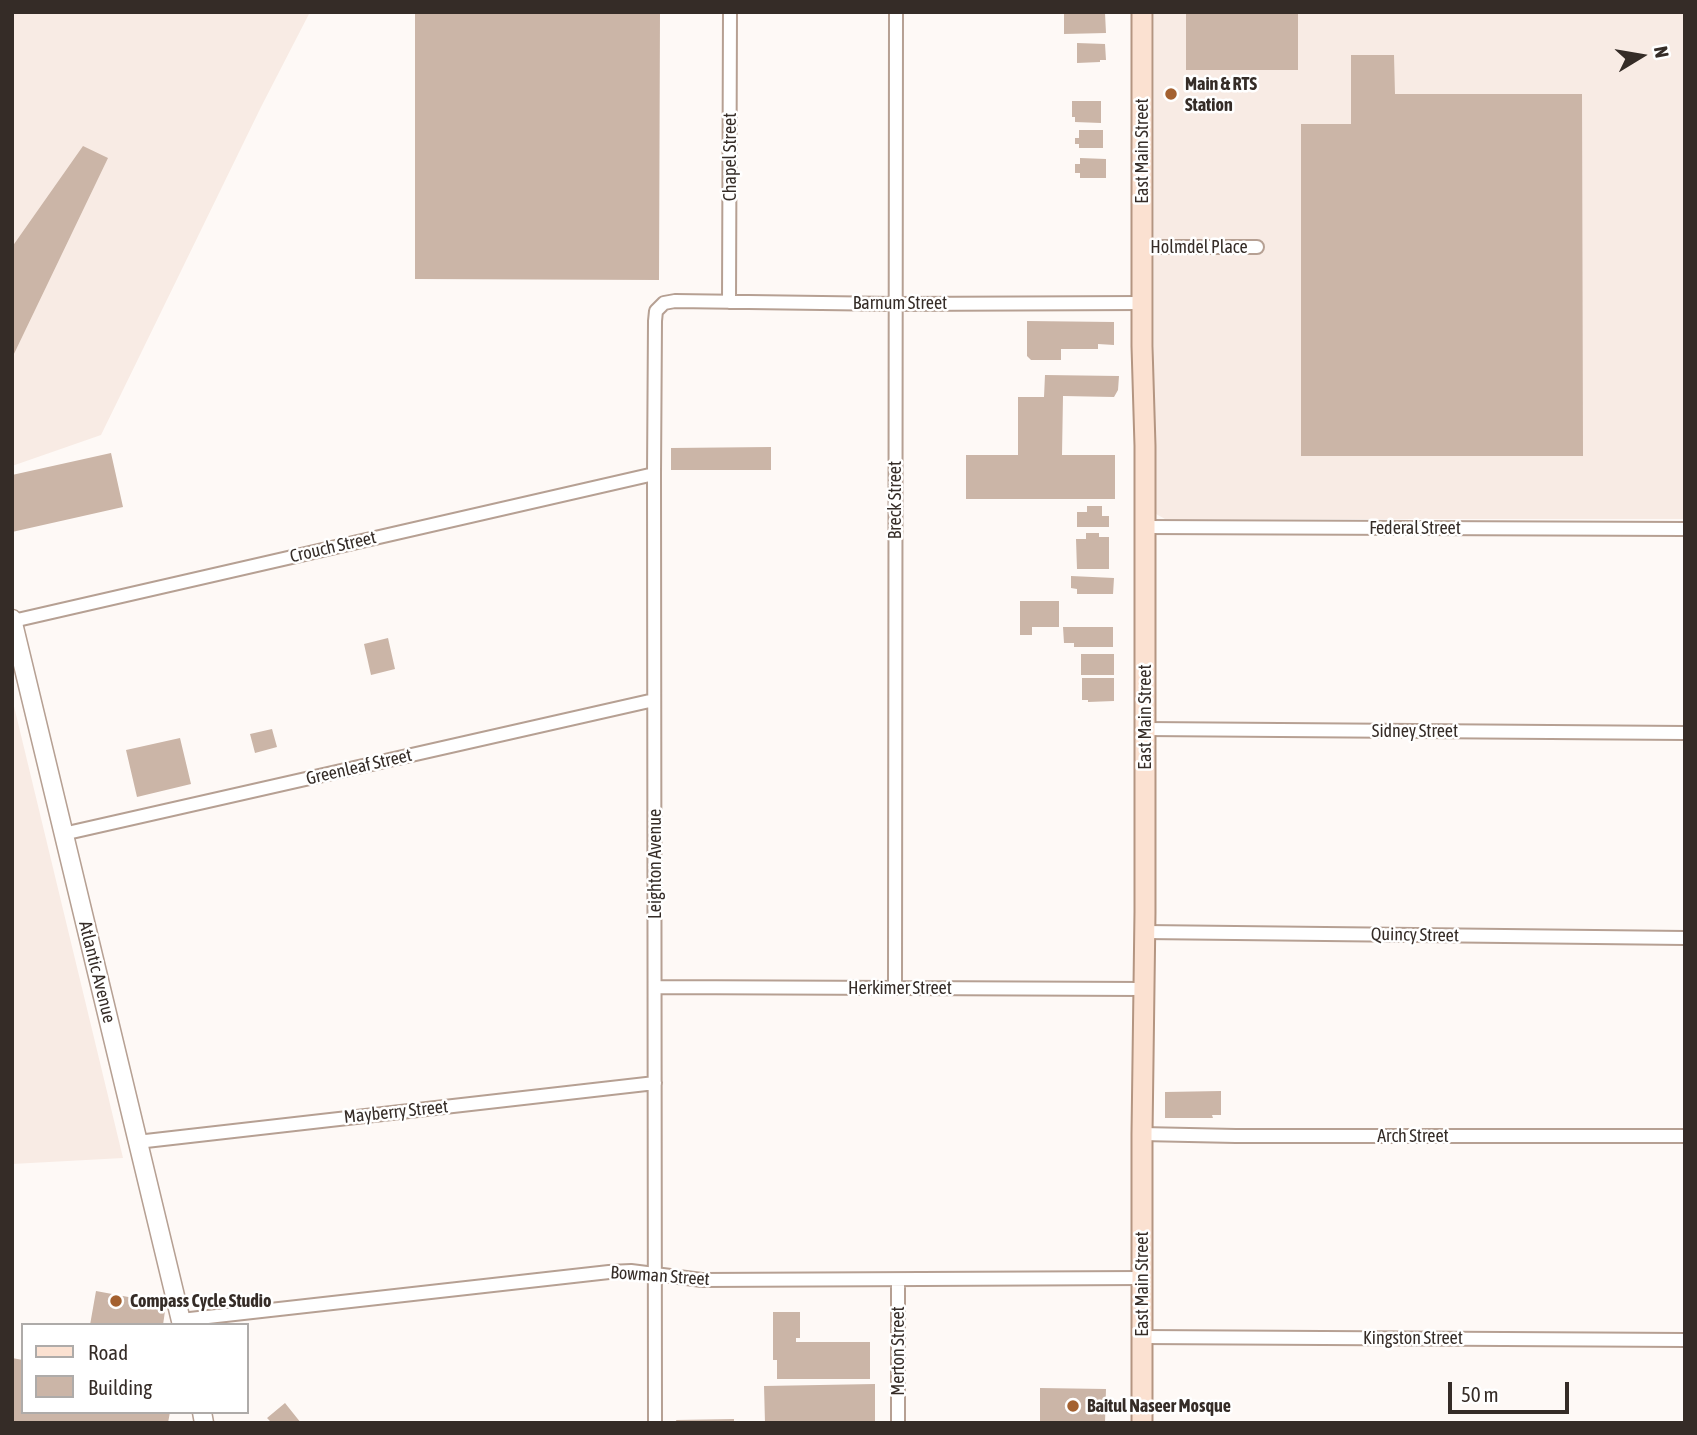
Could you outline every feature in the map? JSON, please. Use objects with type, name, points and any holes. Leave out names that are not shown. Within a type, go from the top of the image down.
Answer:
[{"type":"main road","name":"East Main Street","points":[[1142,12],[1145,446],[1142,1423]]},
{"type":"main road","name":"Atlantic Avenue","points":[[12,620],[182,1323]]},
{"type":"street","name":"Chapel Street","points":[[729,302],[730,12]]},
{"type":"street","name":"Breck Street","points":[[895,988],[896,12]]},
{"type":"street","name":"Holmdel Place","points":[[1142,247],[1257,247]]},
{"type":"street","name":"Barnum Street","points":[[660,306],[675,301],[1142,303]]},
{"type":"street","name":"Leighton Avenue","points":[[655,1423],[654,474],[655,321],[656,311],[660,306]]},
{"type":"street","name":"Crouch Street","points":[[12,620],[654,474]]},
{"type":"street","name":"Federal Street","points":[[1145,527],[1685,529]]},
{"type":"street","name":"Greenleaf Street","points":[[63,834],[654,700]]},
{"type":"street","name":"Sidney Street","points":[[1145,729],[1685,733]]},
{"type":"street","name":"Quincy Street","points":[[1145,932],[1685,938]]},
{"type":"street","name":"Herkimer Street","points":[[656,988],[1144,989]]},
{"type":"street","name":"Mayberry Street","points":[[137,1142],[655,1083]]},
{"type":"street","name":"Arch Street","points":[[1142,1134],[1685,1136]]},
{"type":"street","name":"Bowman Street","points":[[182,1323],[609,1272],[631,1271],[702,1280],[1142,1278]]},
{"type":"street","name":"Merton Street","points":[[898,1280],[898,1423]]},
{"type":"street","name":"Kingston Street","points":[[1142,1337],[1685,1340]]},
{"type":"shaded area","points":[[12,12],[310,12],[101,435],[12,466]]},
{"type":"shaded area","points":[[1154,12],[1685,12],[1685,519],[1165,519],[1156,514]]},
{"type":"shaded area","points":[[12,698],[123,1158],[12,1164]]},
{"type":"building","points":[[415,12],[660,12],[659,280],[415,279]]},
{"type":"building","points":[[1186,12],[1298,12],[1298,70],[1186,70]]},
{"type":"building","points":[[1105,13],[1106,33],[1064,34],[1064,14]]},
{"type":"building","points":[[1077,43],[1105,44],[1106,60],[1077,63]]},
{"type":"building","points":[[1351,55],[1394,55],[1395,94],[1582,94],[1583,456],[1301,456],[1301,124],[1351,124]]},
{"type":"building","points":[[1072,101],[1101,101],[1101,123],[1075,122],[1075,117],[1072,117]]},
{"type":"building","points":[[1079,130],[1103,130],[1103,148],[1079,148],[1079,144],[1075,144],[1075,138],[1079,138]]},
{"type":"building","points":[[83,146],[108,158],[12,358],[12,247]]},
{"type":"building","points":[[1080,158],[1106,159],[1106,178],[1080,178],[1080,173],[1075,173],[1075,164],[1080,164]]},
{"type":"building","points":[[1027,321],[1114,322],[1114,345],[1098,344],[1098,349],[1061,349],[1061,360],[1031,360],[1027,356]]},
{"type":"building","points":[[1045,375],[1119,376],[1118,390],[1114,397],[1063,396],[1062,455],[1115,455],[1115,499],[966,499],[966,455],[1018,455],[1018,397],[1044,397]]},
{"type":"building","points":[[771,447],[771,470],[671,470],[671,448]]},
{"type":"building","points":[[111,453],[123,507],[12,532],[12,475]]},
{"type":"building","points":[[1087,506],[1102,506],[1102,516],[1109,516],[1109,527],[1077,527],[1077,512],[1087,512]]},
{"type":"building","points":[[1086,533],[1099,533],[1099,537],[1109,537],[1109,569],[1077,569],[1076,539],[1086,539]]},
{"type":"building","points":[[1071,576],[1114,578],[1113,594],[1077,594],[1077,589],[1071,588]]},
{"type":"building","points":[[1020,601],[1059,601],[1059,627],[1032,627],[1032,635],[1020,635]]},
{"type":"building","points":[[1063,627],[1113,627],[1113,647],[1074,647],[1074,643],[1064,643]]},
{"type":"building","points":[[388,638],[395,669],[371,675],[364,644]]},
{"type":"building","points":[[1081,654],[1114,654],[1114,675],[1081,675]]},
{"type":"building","points":[[1082,678],[1114,678],[1114,701],[1082,700]]},
{"type":"building","points":[[272,729],[277,747],[255,753],[250,734]]},
{"type":"building","points":[[180,738],[191,784],[137,797],[126,750]]},
{"type":"building","points":[[1221,1091],[1221,1115],[1212,1115],[1213,1118],[1165,1118],[1165,1092]]},
{"type":"building","points":[[96,1291],[166,1304],[163,1323],[90,1323]]},
{"type":"building","points":[[773,1312],[800,1312],[800,1338],[796,1338],[796,1342],[870,1342],[870,1379],[777,1379],[777,1360],[773,1360]]},
{"type":"building","points":[[12,1358],[21,1360],[21,1414],[170,1414],[168,1423],[12,1423]]},
{"type":"building","points":[[875,1384],[875,1423],[765,1423],[764,1386]]},
{"type":"building","name":"Baitul Naseer Mosque","points":[[1040,1388],[1106,1389],[1105,1423],[1040,1423]]},
{"type":"building","points":[[285,1403],[301,1423],[272,1423],[267,1418]]},
{"type":"building","points":[[734,1419],[734,1423],[677,1423],[676,1420]]},
{"type":"place","name":"Main & RTS Station","points":[[1171,94]]},
{"type":"place","name":"Compass Cycle Studio","points":[[116,1301]]},
{"type":"place","name":"Baitul Naseer Mosque","points":[[1073,1406]]}]
